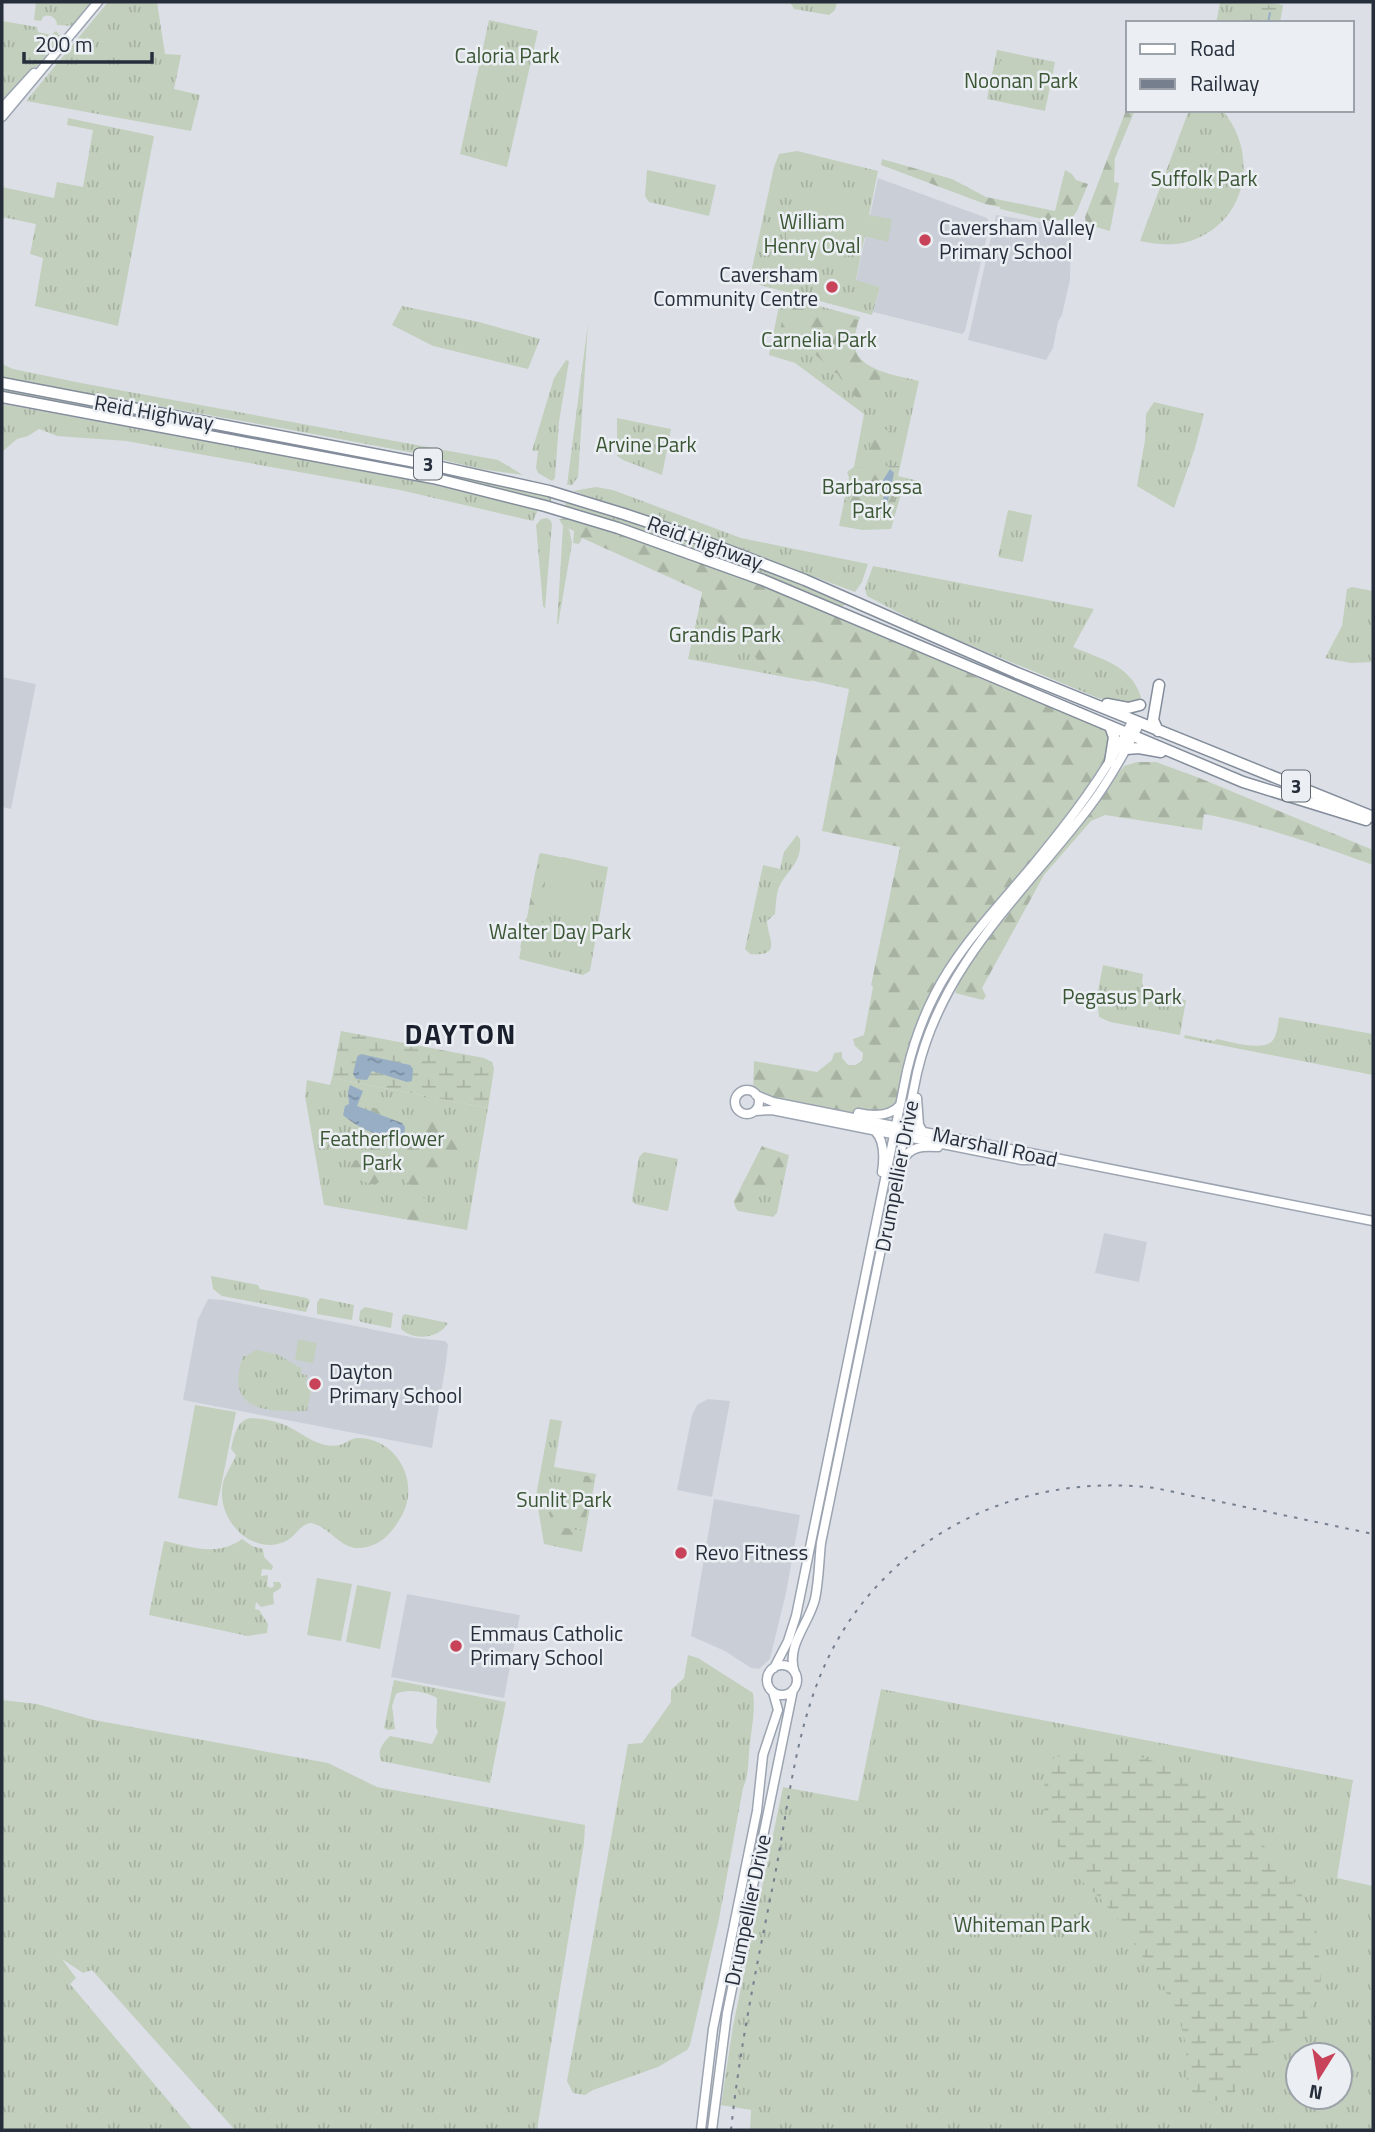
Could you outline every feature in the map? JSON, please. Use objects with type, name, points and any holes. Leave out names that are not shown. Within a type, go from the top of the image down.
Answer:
[{"type":"highway","name":"Reid Highway","points":[[2,383],[410,460],[549,491],[696,538],[840,595],[1137,722],[1373,817]]},
{"type":"highway","name":"Reid Highway","points":[[2,397],[433,478],[594,521],[679,548],[834,609],[1243,782],[1373,823]]},
{"type":"highway","points":[[1158,730],[1153,720],[1159,685]]},
{"type":"highway","points":[[1086,700],[1128,708],[1140,705]]},
{"type":"highway","points":[[1110,726],[1114,737],[1110,762]]},
{"type":"highway","points":[[1126,749],[1139,748],[1170,754],[1229,780],[1243,782]]},
{"type":"main road","points":[[2,117],[98,2]]},
{"type":"main road","points":[[2,108],[59,48]]},
{"type":"main road","points":[[1130,734],[1137,722]]},
{"type":"main road","name":"Drumpellier Drive","points":[[794,1672],[792,1652],[808,1619],[815,1596],[821,1542],[919,1067],[930,1030],[945,995],[964,963],[1087,811],[1119,765],[1130,734]]},
{"type":"main road","name":"Drumpellier Drive","points":[[774,1668],[788,1642],[796,1616],[916,1037],[943,977],[965,944],[1084,802],[1130,734]]},
{"type":"main road","points":[[923,1132],[919,1125],[916,1100],[930,1043],[930,1030]]},
{"type":"main road","points":[[743,1091],[757,1095],[759,1102],[755,1111],[747,1114],[737,1109],[734,1102],[737,1095],[743,1091]]},
{"type":"main road","name":"Marshall Road","points":[[757,1095],[773,1102],[972,1150],[1022,1160],[1069,1162]]},
{"type":"main road","points":[[813,1110],[835,1109],[875,1115],[894,1112],[900,1105]]},
{"type":"main road","name":"Marshall Road","points":[[755,1111],[772,1110],[875,1131],[895,1130]]},
{"type":"main road","points":[[873,1240],[873,1217],[883,1164],[880,1137],[875,1131]]},
{"type":"main road","name":"Marshall Road","points":[[906,1132],[923,1132],[1373,1221]]},
{"type":"main road","points":[[899,1170],[905,1155],[917,1147],[972,1150]]},
{"type":"main road","name":"Marshall Road","points":[[1356,1217],[1373,1216]]},
{"type":"main road","points":[[788,1667],[794,1672],[797,1682],[793,1690],[785,1695],[773,1692],[767,1680],[774,1668],[788,1667]]},
{"type":"main road","name":"Drumpellier Drive","points":[[712,2130],[727,2013],[793,1690]]},
{"type":"main road","name":"Drumpellier Drive","points":[[701,2130],[713,2029],[757,1811],[763,1755],[778,1710],[773,1692]]},
{"type":"shaded area","name":"Caversham Valley Primary School","points":[[878,178],[987,218],[990,223],[965,331],[962,334],[873,312],[880,287],[856,281]]},
{"type":"shaded area","points":[[996,215],[1057,225],[1071,234],[1070,280],[1053,348],[1046,360],[968,340]]},
{"type":"shaded area","points":[[2,677],[36,684],[11,809],[2,807]]},
{"type":"shaded area","points":[[1104,1233],[1147,1242],[1139,1282],[1095,1273]]},
{"type":"shaded area","name":"Dayton Primary School","points":[[208,1299],[416,1338],[445,1341],[448,1344],[446,1363],[432,1448],[183,1400],[198,1319]]},
{"type":"shaded area","points":[[708,1399],[730,1401],[712,1497],[677,1490],[692,1415],[697,1405]]},
{"type":"shaded area","points":[[714,1499],[800,1515],[786,1593],[770,1659],[759,1669],[751,1668],[725,1651],[691,1636]]},
{"type":"shaded area","name":"Emmaus Catholic Primary School","points":[[407,1594],[520,1615],[504,1698],[391,1677]]},
{"type":"green space","points":[[36,2],[92,2],[73,26],[57,25],[56,20],[50,16],[43,17],[41,21],[34,20]]},
{"type":"green space","points":[[108,2],[157,2],[165,54],[181,55],[174,89],[200,95],[191,131],[26,101]]},
{"type":"green space","points":[[790,2],[837,2],[835,10],[829,15],[794,9]]},
{"type":"green space","points":[[1220,2],[1266,2],[1283,5],[1280,21],[1216,21]]},
{"type":"green space","points":[[1248,2],[1277,7],[1277,21],[1240,21],[1244,18]]},
{"type":"green space","name":"Caloria Park","points":[[489,20],[538,31],[507,167],[460,154]]},
{"type":"green space","points":[[2,21],[37,27],[38,32],[51,35],[56,31],[62,38],[2,105]]},
{"type":"green space","name":"Noonan Park","points":[[997,50],[1055,62],[1045,111],[987,99]]},
{"type":"green space","points":[[1000,61],[1025,66],[1021,85],[996,80]]},
{"type":"green space","points":[[1126,110],[1134,112],[1115,158],[1114,182],[1119,183],[1110,231],[1086,224],[1085,217]]},
{"type":"green space","name":"Suffolk Park","points":[[1188,112],[1223,112],[1233,126],[1243,162],[1243,180],[1238,198],[1229,214],[1215,228],[1184,243],[1140,241]]},
{"type":"green space","points":[[68,118],[154,136],[118,326],[35,306],[43,258],[30,254],[36,224],[2,217],[2,187],[54,198],[57,182],[83,187],[93,130],[67,125]]},
{"type":"green space","name":"William Henry Oval","points":[[797,151],[878,171],[856,280],[880,287],[872,315],[749,282],[774,167],[779,154]]},
{"type":"green space","points":[[882,159],[952,179],[986,197],[1055,211],[1065,170],[1076,180],[1088,184],[1071,219],[1050,221],[985,204],[881,165]]},
{"type":"green space","points":[[647,170],[716,185],[709,216],[649,202],[645,196]]},
{"type":"green space","points":[[830,187],[844,189],[860,200],[868,219],[869,215],[892,219],[888,242],[864,236],[849,253],[832,263],[816,265],[802,261],[792,252],[786,240],[788,224],[798,206],[812,194]]},
{"type":"green space","name":"Carnelia Park","points":[[781,296],[860,317],[854,339],[855,350],[860,358],[868,365],[888,374],[919,381],[898,476],[923,482],[922,487],[903,487],[891,529],[863,530],[839,526],[849,478],[847,472],[854,467],[864,414],[795,363],[769,355]]},
{"type":"green space","points":[[786,301],[858,320],[855,340],[857,354],[866,365],[885,373],[873,388],[878,403],[870,401],[868,404],[853,394],[837,373],[828,373],[819,357],[802,352],[803,347],[800,344],[794,346],[796,352],[776,351]]},
{"type":"green space","points":[[402,306],[479,322],[540,339],[528,369],[433,346],[392,325]]},
{"type":"green space","points":[[588,323],[578,477],[572,485],[567,485]]},
{"type":"green space","points":[[566,360],[569,361],[559,422],[555,478],[552,481],[538,473],[538,451],[532,451],[554,378]]},
{"type":"green space","points":[[2,364],[13,369],[81,383],[498,460],[523,475],[2,378]]},
{"type":"green space","points":[[2,387],[444,469],[551,496],[551,506],[2,393]]},
{"type":"green space","points":[[1154,402],[1204,414],[1174,508],[1137,486],[1145,440],[1146,414]]},
{"type":"green space","points":[[2,404],[396,476],[538,510],[533,521],[400,490],[126,441],[57,436],[39,429],[17,439],[2,452]]},
{"type":"green space","name":"Arvine Park","points":[[617,418],[671,429],[662,475],[617,456]]},
{"type":"green space","name":"Barbarossa Park","points":[[865,420],[893,433],[885,466],[899,466],[889,522],[883,525],[856,525],[850,523],[845,515],[853,476],[851,471],[858,467],[864,468],[873,436],[870,431],[863,430]]},
{"type":"green space","points":[[596,487],[613,490],[741,538],[868,564],[862,582],[855,592],[719,541],[573,491]]},
{"type":"green space","points":[[566,499],[699,543],[848,602],[841,607],[565,510]]},
{"type":"green space","points":[[1008,510],[1032,515],[1023,562],[998,557]]},
{"type":"green space","points":[[547,518],[552,524],[545,609],[536,525],[541,519]]},
{"type":"green space","points":[[567,518],[683,555],[759,584],[1003,688],[1110,726],[1110,762],[982,924],[933,994],[896,1110],[861,1114],[835,1109],[813,1110],[763,1098],[753,1092],[754,1061],[817,1072],[832,1060],[834,1053],[842,1052],[842,1058],[848,1065],[862,1061],[863,1053],[855,1046],[853,1039],[864,1035],[873,987],[871,985],[900,847],[822,831],[849,689],[752,667],[757,659],[753,655],[759,646],[757,636],[723,627],[715,618],[699,609],[702,592],[582,538],[579,544],[573,543],[574,531],[563,526],[559,519]]},
{"type":"green space","points":[[563,526],[569,529],[572,543],[558,625],[557,624]]},
{"type":"green space","points":[[873,566],[1094,609],[1073,647],[1114,664],[1130,677],[1141,697],[1136,704],[1122,704],[1098,698],[924,626],[867,596],[865,588]]},
{"type":"green space","points":[[1352,587],[1373,591],[1373,662],[1351,663],[1325,658],[1342,626],[1347,589]]},
{"type":"green space","name":"Grandis Park","points":[[703,590],[812,682],[688,659]]},
{"type":"green space","points":[[1137,762],[1156,762],[1197,777],[1373,850],[1373,865],[1268,830],[1204,814],[1202,830],[1105,815],[1091,821],[1044,875],[982,988],[986,996],[983,1000],[955,993],[960,979],[979,951],[1124,766]]},
{"type":"green space","points":[[797,835],[800,839],[799,854],[780,885],[775,914],[767,921],[770,950],[767,953],[750,954],[745,949],[763,865],[780,869],[784,852]]},
{"type":"green space","name":"Walter Day Park","points":[[541,853],[608,867],[590,971],[583,975],[519,959]]},
{"type":"green space","points":[[563,857],[585,862],[581,914],[577,915],[544,880],[547,861],[558,861]]},
{"type":"green space","points":[[536,868],[544,870],[545,884],[540,905],[529,907]]},
{"type":"green space","points":[[526,918],[543,921],[548,929],[544,932],[537,929],[534,940],[520,948]]},
{"type":"green space","points":[[539,941],[544,941],[541,960],[536,963],[522,958],[522,952]]},
{"type":"green space","name":"Pegasus Park","points":[[1103,965],[1143,974],[1144,990],[1149,993],[1186,1000],[1180,1035],[1110,1022],[1099,1017],[1097,996]]},
{"type":"green space","points":[[1279,1017],[1373,1034],[1373,1075],[1184,1038],[1185,1035],[1247,1045],[1269,1044],[1274,1038]]},
{"type":"green space","points":[[341,1031],[484,1058],[492,1062],[494,1069],[488,1108],[332,1078]]},
{"type":"green space","name":"Featherflower Park","points":[[332,1078],[488,1108],[467,1230],[324,1205],[305,1096],[307,1080],[330,1085]]},
{"type":"green space","points":[[371,1107],[411,1121],[433,1119],[457,1135],[458,1152],[454,1163],[443,1175],[444,1182],[436,1185],[432,1192],[427,1192],[410,1185],[391,1168],[377,1164],[368,1157],[367,1143],[385,1140],[386,1135],[404,1138],[405,1127],[402,1123],[367,1110]]},
{"type":"green space","points":[[762,1146],[789,1155],[777,1213],[773,1217],[738,1211],[734,1201]]},
{"type":"green space","points":[[762,1146],[771,1154],[780,1157],[784,1165],[779,1188],[773,1193],[757,1189],[754,1185],[749,1186],[741,1204],[743,1210],[738,1211],[734,1201]]},
{"type":"green space","points":[[644,1152],[678,1159],[668,1211],[632,1201],[639,1157]]},
{"type":"green space","points":[[355,1160],[370,1164],[379,1171],[379,1182],[375,1185],[345,1176]]},
{"type":"green space","points":[[413,1194],[427,1199],[418,1205],[423,1212],[418,1221],[394,1217],[399,1203]]},
{"type":"green space","points":[[211,1276],[258,1285],[260,1289],[307,1298],[310,1301],[306,1312],[222,1296],[213,1289]]},
{"type":"green space","points":[[320,1298],[354,1305],[352,1320],[317,1314]]},
{"type":"green space","points":[[365,1307],[393,1313],[391,1328],[361,1322],[360,1311]]},
{"type":"green space","points":[[405,1314],[448,1323],[433,1335],[419,1337],[401,1329],[402,1316]]},
{"type":"green space","points":[[298,1339],[317,1343],[313,1363],[295,1360]]},
{"type":"green space","points":[[256,1350],[277,1354],[302,1369],[301,1374],[307,1375],[306,1384],[312,1386],[307,1411],[263,1409],[244,1398],[239,1388],[243,1356]]},
{"type":"green space","points":[[195,1405],[236,1412],[217,1506],[178,1498]]},
{"type":"green space","points":[[250,1418],[281,1424],[325,1445],[337,1445],[360,1438],[385,1446],[395,1455],[407,1478],[407,1504],[394,1528],[380,1542],[361,1548],[353,1548],[324,1528],[310,1523],[288,1540],[272,1545],[250,1540],[240,1533],[226,1514],[222,1486],[236,1455],[231,1449],[236,1430],[242,1422]]},
{"type":"green space","name":"Sunlit Park","points":[[550,1419],[562,1421],[554,1467],[596,1474],[582,1552],[544,1544],[536,1496]]},
{"type":"green space","points":[[585,1476],[594,1476],[584,1527],[576,1527],[581,1492]]},
{"type":"green space","points":[[543,1485],[572,1504],[563,1524],[565,1528],[583,1531],[580,1551],[561,1546],[547,1534],[550,1513],[541,1501]]},
{"type":"green space","points":[[242,1539],[263,1549],[264,1557],[273,1566],[272,1570],[262,1569],[261,1576],[268,1575],[267,1586],[274,1586],[273,1582],[281,1584],[281,1588],[273,1593],[274,1604],[261,1607],[256,1602],[255,1609],[259,1610],[268,1624],[267,1633],[248,1636],[149,1615],[164,1541],[194,1548],[214,1549]]},
{"type":"green space","points":[[317,1578],[352,1584],[341,1641],[307,1635]]},
{"type":"green space","points":[[357,1585],[391,1592],[380,1649],[346,1642]]},
{"type":"green space","points":[[688,1655],[698,1658],[753,1693],[754,1709],[747,1776],[719,1919],[690,2045],[687,2050],[658,2067],[585,2095],[573,2093],[567,2081],[628,1744],[642,1743],[671,1702],[671,1690],[684,1678]]},
{"type":"green space","points":[[394,1680],[506,1702],[490,1783],[381,1761],[380,1750],[390,1736],[432,1744],[438,1732],[437,1698],[411,1691],[396,1694],[392,1706],[395,1729],[384,1728]]},
{"type":"green space","name":"Whiteman Park","points":[[881,1689],[1353,1780],[1337,1878],[1373,1886],[1373,2130],[750,2130],[751,2110],[721,2105],[733,2026],[783,1787],[858,1801]]},
{"type":"green space","points":[[2,1700],[37,1704],[94,1720],[328,1763],[377,1787],[585,1825],[537,2130],[235,2130],[92,1970],[83,1973],[62,1959],[76,1978],[70,1984],[193,2130],[2,2130]]},
{"type":"green space","points":[[1100,1750],[1125,1752],[1165,1765],[1238,1814],[1300,1890],[1317,1933],[1321,1981],[1306,2021],[1263,2047],[1233,2095],[1204,2105],[1187,2086],[1186,2045],[1177,2009],[1119,1921],[1101,1899],[1072,1872],[1047,1827],[1042,1792],[1054,1757]]},
{"type":"water","points":[[890,469],[894,473],[885,515],[878,512],[884,496],[883,480]]},
{"type":"water","points":[[361,1054],[410,1065],[413,1069],[412,1081],[407,1082],[372,1071],[367,1080],[356,1079],[353,1074],[357,1057]]},
{"type":"water","points":[[350,1085],[363,1091],[357,1106],[402,1123],[405,1127],[404,1138],[371,1132],[343,1115],[345,1106],[349,1104]]},
{"type":"waterway","points":[[1268,21],[1270,13]]},
{"type":"railway","points":[[731,2130],[750,2002],[792,1779],[809,1707],[841,1635],[871,1592],[909,1556],[951,1527],[998,1505],[1048,1491],[1101,1486],[1155,1488],[1373,1534]]},
{"type":"place","name":"Caversham Valley Primary School","points":[[925,240]]},
{"type":"place","name":"Caversham Community Centre","points":[[832,287]]},
{"type":"place","name":"Dayton Primary School","points":[[315,1384]]},
{"type":"place","name":"Revo Fitness","points":[[681,1553]]},
{"type":"place","name":"Emmaus Catholic Primary School","points":[[456,1646]]},
{"type":"district","name":"DAYTON","points":[[461,1034]]}]
